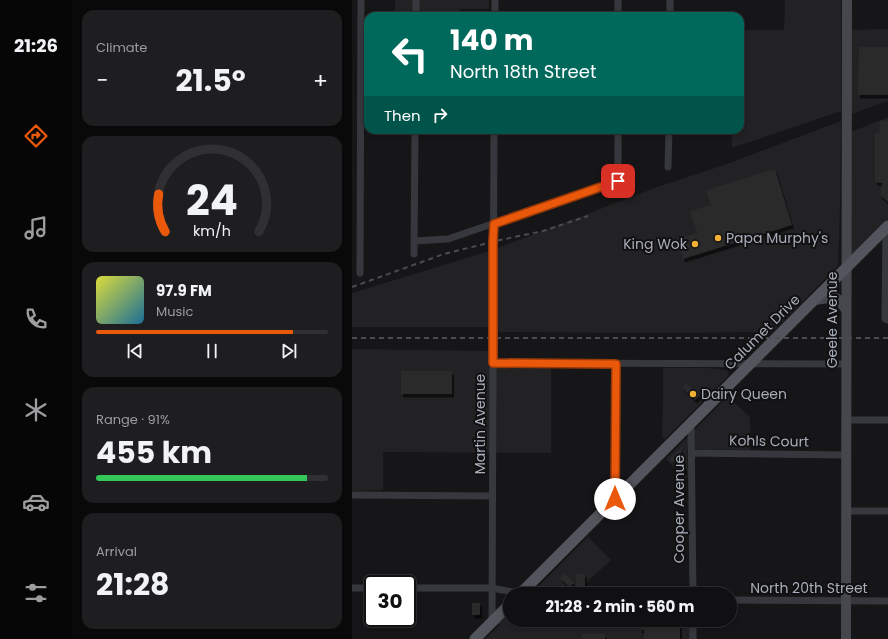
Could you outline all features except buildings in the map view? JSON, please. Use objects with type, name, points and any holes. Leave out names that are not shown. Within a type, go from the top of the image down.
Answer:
[{"type":"main road","name":"Calumet Drive","points":[[528,587],[887,227]]},
{"type":"main road","points":[[475,639],[503,611]]},
{"type":"street","points":[[360,273],[361,0]]},
{"type":"street","points":[[416,0],[416,12]]},
{"type":"street","points":[[495,0],[495,12]]},
{"type":"street","points":[[618,0],[618,12]]},
{"type":"street","points":[[670,0],[670,12]]},
{"type":"street","name":"Geele Avenue","points":[[846,639],[847,0]]},
{"type":"street","points":[[414,254],[415,134]]},
{"type":"street","name":"Martin Avenue","points":[[492,623],[494,134]]},
{"type":"street","points":[[414,241],[448,239],[618,181],[618,134]]},
{"type":"street","points":[[668,167],[669,134]]},
{"type":"street","points":[[887,227],[887,320]]},
{"type":"street","points":[[815,300],[835,298],[846,310]]},
{"type":"street","points":[[493,363],[846,364]]},
{"type":"street","points":[[615,499],[616,364]]},
{"type":"street","points":[[846,420],[888,420]]},
{"type":"street","name":"Cooper Avenue","points":[[692,423],[693,587]]},
{"type":"street","name":"Kohls Court","points":[[692,454],[846,455]]},
{"type":"street","points":[[352,495],[492,496]]},
{"type":"street","points":[[846,511],[888,511]]},
{"type":"street","points":[[352,588],[364,588]]},
{"type":"street","points":[[416,588],[492,588],[503,590]]},
{"type":"street","name":"North 20th Street","points":[[737,600],[888,601]]},
{"type":"street","points":[[693,627],[693,639]]},
{"type":"shaded area","points":[[395,0],[489,0],[489,9],[460,9],[460,12],[395,11]]},
{"type":"shaded area","points":[[785,0],[841,0],[841,111],[732,148],[732,134],[744,134],[744,30],[784,30]]},
{"type":"shaded area","points":[[888,29],[888,101],[846,116],[847,30]]},
{"type":"shaded area","points":[[888,117],[888,226],[846,269],[846,134]]},
{"type":"shaded area","points":[[841,121],[838,266],[773,332],[497,332],[497,327],[352,327],[352,293],[493,250],[660,186],[724,165]]},
{"type":"shaded area","points":[[352,349],[488,351],[488,367],[551,367],[551,453],[383,452],[383,490],[352,491]]},
{"type":"shaded area","points":[[663,368],[707,368],[727,370],[729,373],[727,377],[664,440],[662,436]]},
{"type":"shaded area","points":[[728,396],[750,417],[750,450],[687,449],[688,477],[685,478],[666,459]]},
{"type":"shaded area","points":[[588,537],[611,560],[587,582],[587,587],[539,586]]},
{"type":"shaded area","points":[[503,611],[503,627],[693,627],[693,639],[485,639],[501,624],[492,623]]},
{"type":"railway","points":[[352,287],[444,254],[543,231],[588,216]]},
{"type":"railway","points":[[352,338],[888,338]]},
{"type":"place","name":"Papa Murphy's","points":[[718,238]]},
{"type":"place","name":"King Wok","points":[[695,244]]},
{"type":"place","name":"Dairy Queen","points":[[693,394]]},
{"type":"route","points":[[615,499],[616,364],[493,363],[493,242],[494,224],[499,221],[618,181]]}]
